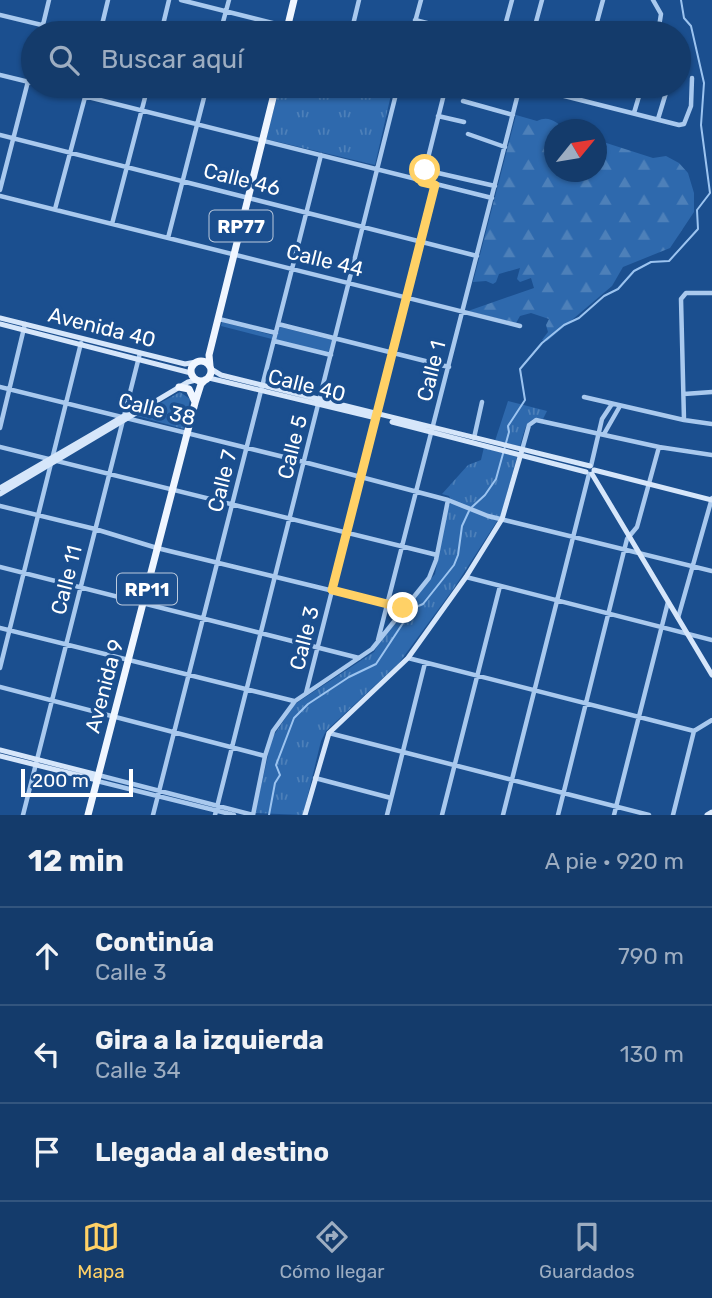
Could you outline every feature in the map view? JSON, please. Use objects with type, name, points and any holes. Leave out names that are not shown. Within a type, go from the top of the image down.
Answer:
[{"type":"main road","points":[[290,21],[296,0]]},
{"type":"main road","name":"RP77","points":[[198,362],[205,354],[271,98]]},
{"type":"main road","name":"RP77","points":[[210,368],[208,358],[232,254]]},
{"type":"main road","name":"Avenida 40","points":[[0,318],[24,327]]},
{"type":"main road","name":"Avenida 40","points":[[0,324],[24,327],[139,356],[188,365],[198,362]]},
{"type":"main road","name":"Avenida 40","points":[[139,356],[198,377]]},
{"type":"main road","points":[[198,362],[205,362],[210,368]]},
{"type":"main road","name":"RP11","points":[[198,362],[192,366],[198,377],[210,368]]},
{"type":"main road","name":"Calle 40","points":[[210,368],[221,376],[262,388],[712,500]]},
{"type":"main road","points":[[0,488],[198,377]]},
{"type":"main road","points":[[124,418],[183,380],[198,377]]},
{"type":"main road","name":"Calle 40","points":[[198,377],[262,388]]},
{"type":"main road","name":"Avenida 9","points":[[88,815],[195,403],[198,377]]},
{"type":"main road","points":[[179,387],[189,388],[195,403]]},
{"type":"main road","points":[[306,815],[314,778],[329,733],[408,658],[466,577],[502,519],[521,452]]},
{"type":"main road","points":[[0,494],[52,460]]},
{"type":"main road","points":[[590,470],[712,675]]},
{"type":"main road","points":[[0,750],[97,778]]},
{"type":"main road","points":[[0,756],[37,762]]},
{"type":"main road","points":[[707,815],[712,812]]},
{"type":"street","points":[[44,21],[49,0]]},
{"type":"street","points":[[103,21],[108,0]]},
{"type":"street","points":[[164,21],[169,0]]},
{"type":"street","points":[[181,0],[198,2],[259,21]]},
{"type":"street","points":[[223,21],[229,0]]},
{"type":"street","points":[[354,21],[359,0]]},
{"type":"street","points":[[419,21],[415,20],[421,0]]},
{"type":"street","points":[[506,21],[512,0]]},
{"type":"street","points":[[536,21],[542,0]]},
{"type":"street","points":[[597,21],[603,0]]},
{"type":"street","points":[[653,0],[661,14],[660,21]]},
{"type":"street","points":[[0,15],[26,21]]},
{"type":"street","points":[[0,75],[21,80]]},
{"type":"street","points":[[691,90],[692,78]]},
{"type":"street","points":[[0,190],[27,98]]},
{"type":"street","points":[[55,209],[85,98]]},
{"type":"street","points":[[94,98],[492,198]]},
{"type":"street","points":[[112,224],[145,98]]},
{"type":"street","points":[[168,238],[204,98]]},
{"type":"street","name":"Calle 5","points":[[216,810],[395,98]]},
{"type":"street","points":[[422,182],[443,98]]},
{"type":"street","name":"Calle 1","points":[[306,693],[360,658],[378,640],[519,98]]},
{"type":"street","points":[[574,98],[679,125],[684,124],[689,114],[690,98]]},
{"type":"street","points":[[634,113],[638,98]]},
{"type":"street","points":[[658,119],[664,98]]},
{"type":"street","points":[[463,101],[513,115]]},
{"type":"street","points":[[438,117],[464,122]]},
{"type":"street","points":[[468,134],[505,147]]},
{"type":"street","name":"Calle 46","points":[[0,135],[477,256]]},
{"type":"street","name":"Calle 7","points":[[153,815],[321,155]]},
{"type":"street","points":[[425,170],[495,186]]},
{"type":"street","name":"Calle 3","points":[[253,815],[270,736],[295,701],[306,693],[435,185]]},
{"type":"street","name":"Calle 44","points":[[0,196],[520,326]]},
{"type":"street","points":[[684,420],[681,299],[683,294],[712,293]]},
{"type":"street","points":[[218,318],[276,333]]},
{"type":"street","points":[[278,324],[449,366]]},
{"type":"street","points":[[0,428],[24,327]]},
{"type":"street","points":[[0,668],[83,341]]},
{"type":"street","points":[[274,341],[331,355]]},
{"type":"street","name":"Calle 11","points":[[23,815],[139,356]]},
{"type":"street","name":"Calle 38","points":[[0,387],[304,462],[448,500],[502,519],[573,538],[712,571]]},
{"type":"street","points":[[684,394],[712,393]]},
{"type":"street","points":[[584,397],[712,424]]},
{"type":"street","points":[[474,440],[482,402]]},
{"type":"street","points":[[503,815],[601,434],[606,402]]},
{"type":"street","points":[[603,416],[612,404]]},
{"type":"street","points":[[601,434],[620,406]]},
{"type":"street","points":[[521,452],[533,420],[659,447],[712,455]]},
{"type":"street","points":[[0,447],[437,555]]},
{"type":"street","points":[[558,815],[629,535],[637,527],[659,447]]},
{"type":"street","points":[[378,640],[434,571],[448,500]]},
{"type":"street","points":[[678,618],[712,500]]},
{"type":"street","points":[[0,506],[95,529],[157,548],[403,608]]},
{"type":"street","points":[[0,567],[360,658]]},
{"type":"street","points":[[466,577],[712,640]]},
{"type":"street","points":[[442,815],[500,586]]},
{"type":"street","points":[[614,815],[668,601]]},
{"type":"street","points":[[0,628],[128,662],[295,701]]},
{"type":"street","points":[[408,658],[694,731]]},
{"type":"street","points":[[387,815],[425,663]]},
{"type":"street","points":[[0,687],[265,755]]},
{"type":"street","points":[[673,815],[694,731],[712,720]]},
{"type":"street","points":[[329,733],[649,815]]},
{"type":"street","points":[[97,778],[234,815]]},
{"type":"street","points":[[314,778],[392,799]]},
{"type":"street","points":[[216,810],[253,815]]},
{"type":"green space","points":[[277,98],[390,98],[375,165],[266,139]]},
{"type":"green space","points":[[516,115],[537,121],[544,119],[544,182],[607,182],[607,143],[653,158],[666,156],[679,163],[688,173],[694,193],[694,212],[670,248],[623,267],[612,286],[547,341],[542,340],[548,332],[546,325],[549,319],[531,313],[520,316],[516,323],[468,311],[534,288],[531,278],[520,282],[517,279],[520,268],[499,274],[493,284],[486,281],[473,282]]},
{"type":"green space","points":[[222,322],[272,335],[272,339],[221,326]]},
{"type":"green space","points":[[280,327],[332,340],[329,353],[276,340]]},
{"type":"green space","points":[[180,392],[190,399],[184,429],[137,416]]},
{"type":"green space","points":[[508,401],[547,411],[543,419],[529,422],[520,446],[495,441]]},
{"type":"green space","points":[[484,447],[517,457],[501,515],[454,588],[399,663],[326,731],[321,741],[303,815],[255,813],[272,738],[295,704],[374,652],[435,574],[448,506],[452,503],[449,496],[442,494],[468,465],[481,460]]},
{"type":"waterway","points":[[681,0],[687,21]]},
{"type":"waterway","points":[[472,507],[496,479],[509,432],[508,426],[525,400],[520,369],[542,343],[564,325],[579,318],[604,296],[618,289],[634,271],[651,262],[669,261],[698,229],[697,210],[710,193],[701,125],[704,83],[691,26]]},
{"type":"waterway","points":[[269,815],[275,783],[280,775],[276,765],[294,718],[308,704],[349,677],[376,664],[407,617],[423,604],[454,565],[462,526],[469,511]]},
{"type":"route","points":[[403,608],[332,590],[435,185],[422,182],[425,170]]}]
